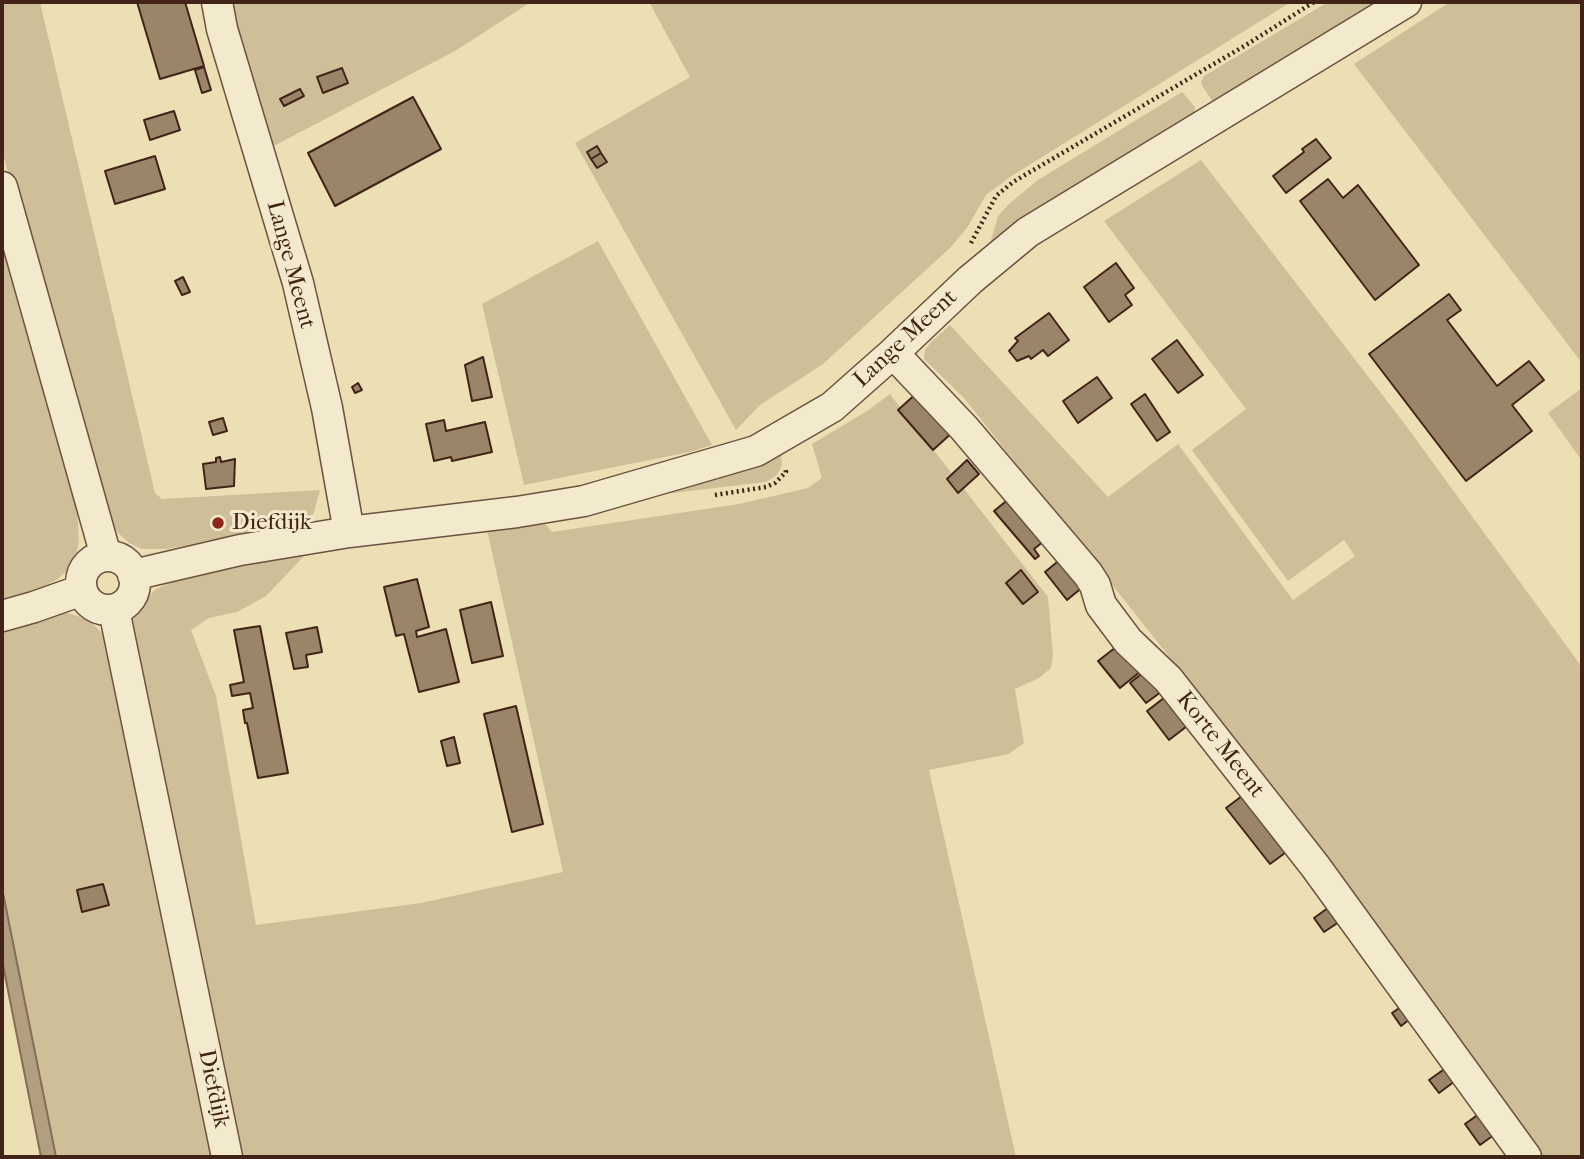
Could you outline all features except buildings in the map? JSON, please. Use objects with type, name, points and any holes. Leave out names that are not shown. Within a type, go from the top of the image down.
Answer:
[{"type":"street","name":"Lange Meent","points":[[217,2],[222,29],[298,283],[327,408],[349,532]]},
{"type":"street","name":"Lange Meent","points":[[133,575],[240,550],[349,532],[517,512],[584,501],[756,451],[832,407],[893,354],[970,280],[1028,232],[1406,2]]},
{"type":"street","points":[[2,187],[106,556]]},
{"type":"street","name":"Korte Meent","points":[[893,354],[964,428],[1088,574],[1101,605],[1128,641],[1168,679],[1308,856],[1525,1157]]},
{"type":"street","points":[[106,556],[123,561],[133,575],[132,594],[128,601],[114,610],[104,610],[92,605],[82,590],[82,576],[86,568],[96,559],[106,556]]},
{"type":"street","points":[[2,616],[82,590]]},
{"type":"street","name":"Diefdijk","points":[[114,610],[227,1157]]},
{"type":"path","points":[[963,252],[971,243],[996,196],[1013,182],[1314,2]]},
{"type":"shaded area","points":[[2,2],[40,2],[155,493],[162,499],[320,490],[313,515],[211,541],[167,549],[142,549],[129,543],[115,530],[104,510],[2,151]]},
{"type":"shaded area","points":[[232,2],[531,2],[455,51],[268,149],[234,20]]},
{"type":"shaded area","points":[[649,2],[1291,2],[1010,177],[986,195],[967,228],[950,248],[823,364],[760,405],[736,430],[575,143],[690,77]]},
{"type":"shaded area","points":[[1328,2],[1385,2],[1215,105],[1201,82],[1204,76]]},
{"type":"shaded area","points":[[1450,2],[1582,2],[1582,363],[1354,64]]},
{"type":"shaded area","points":[[1182,92],[1195,107],[1194,121],[986,258],[998,216],[1009,204],[1038,180]]},
{"type":"shaded area","points":[[1201,160],[1404,423],[1582,667],[1582,1157],[1539,1157],[1167,654],[964,398],[924,359],[925,350],[931,342],[950,325],[1108,497],[1178,444],[1293,600],[1355,556],[1344,540],[1288,581],[1192,450],[1246,409],[1104,221]]},
{"type":"shaded area","points":[[2,220],[76,494],[79,541],[76,556],[58,579],[35,591],[2,602]]},
{"type":"shaded area","points":[[598,241],[712,445],[690,452],[524,485],[482,304]]},
{"type":"shaded area","points":[[1582,388],[1582,461],[1548,413]]},
{"type":"shaded area","points":[[890,394],[1048,597],[1053,655],[1051,668],[1039,678],[1015,689],[1024,743],[1009,754],[929,770],[1016,1157],[240,1157],[129,626],[138,608],[156,589],[180,579],[243,559],[309,551],[266,596],[237,612],[209,618],[191,630],[216,696],[256,925],[421,903],[563,872],[487,530],[541,519],[552,532],[739,504],[808,488],[822,478],[812,444]]},
{"type":"shaded area","points":[[781,452],[782,465],[777,475],[766,482],[647,496]]},
{"type":"shaded area","points":[[63,612],[92,623],[104,635],[115,664],[218,1157],[56,1157],[2,888],[2,627]]},
{"type":"shaded area","points":[[2,888],[56,1157],[41,1157],[2,960]]},
{"type":"place","name":"Diefdijk","points":[[218,523]]}]
